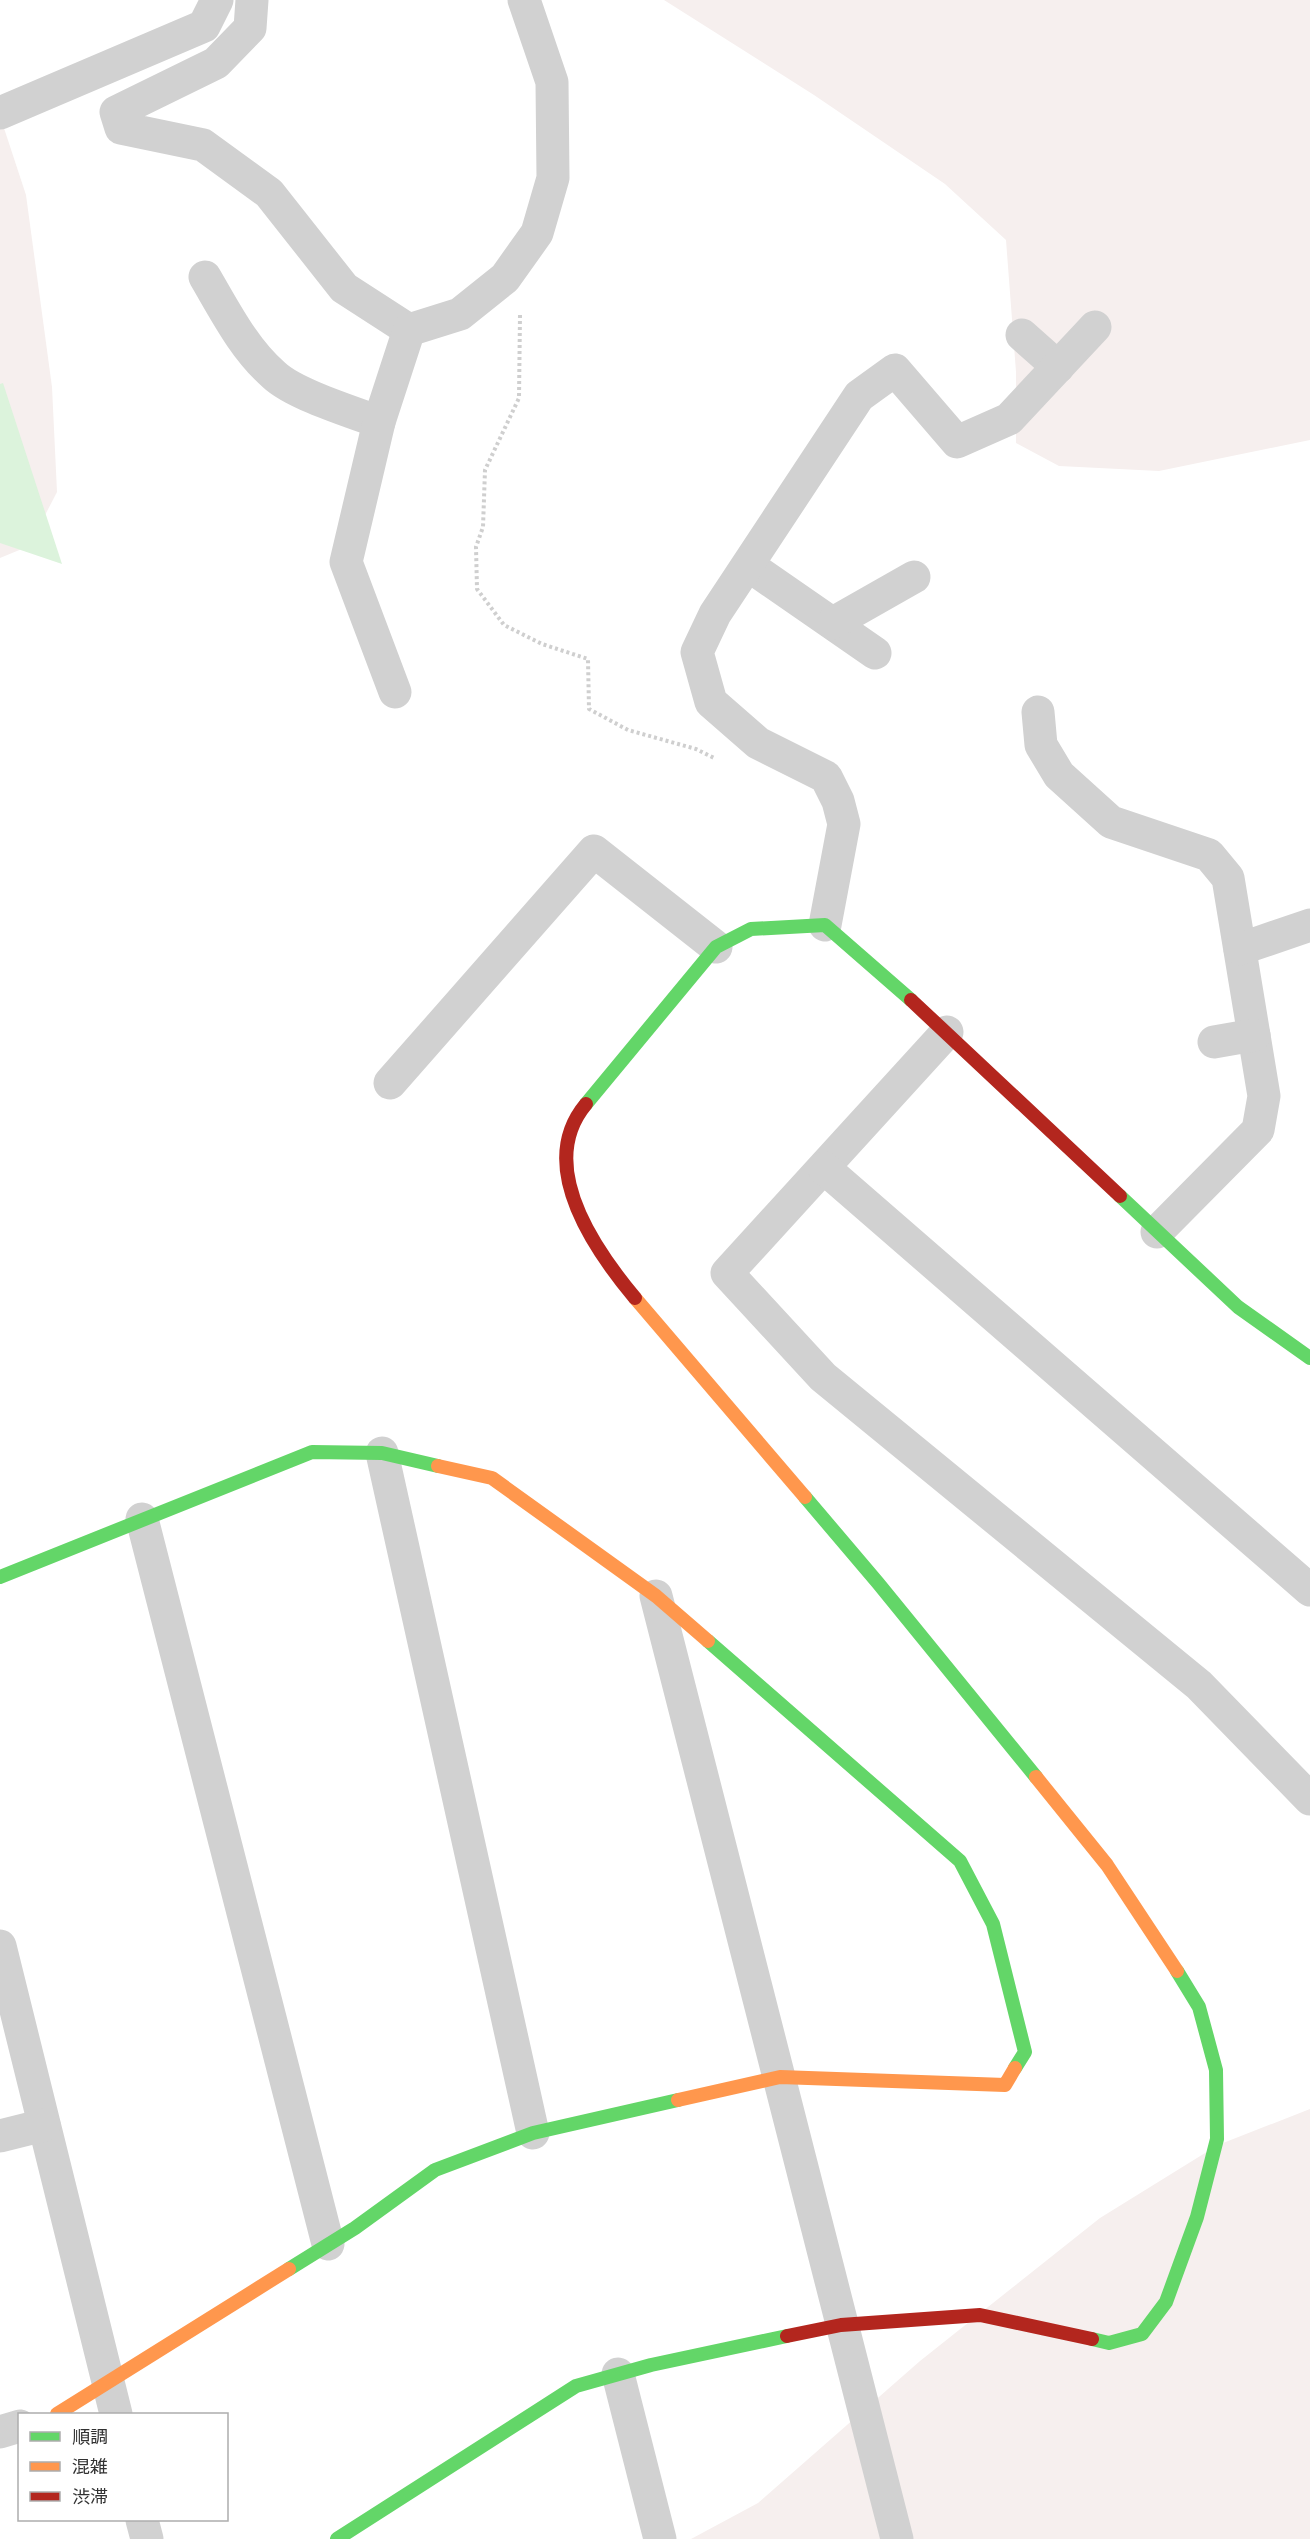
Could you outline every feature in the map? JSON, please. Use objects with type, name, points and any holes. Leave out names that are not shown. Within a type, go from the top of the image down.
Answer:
[{"type":"street","points":[[0,112],[204,26],[217,0]]},
{"type":"street","points":[[252,0],[250,28],[216,63],[116,112],[121,128],[203,145],[269,193],[344,288],[409,330]]},
{"type":"street","points":[[409,330],[460,314],[505,278],[537,233],[553,178],[552,82],[524,0]]},
{"type":"street","points":[[205,277],[244,341],[275,376],[311,396],[379,422]]},
{"type":"street","points":[[825,926],[844,824],[838,801],[826,777],[758,743],[711,702],[697,652],[715,614],[859,396],[895,370],[957,442],[1009,419],[1095,327]]},
{"type":"street","points":[[395,692],[346,562],[379,422],[409,330]]},
{"type":"street","points":[[1022,335],[1058,367]]},
{"type":"street","points":[[748,565],[875,653]]},
{"type":"street","points":[[833,623],[914,577]]},
{"type":"street","points":[[1038,712],[1041,745],[1059,775],[1111,822],[1209,855],[1228,878],[1264,1096],[1258,1130],[1157,1232]]},
{"type":"street","points":[[390,1083],[594,851],[716,947]]},
{"type":"street","points":[[1240,949],[1310,925]]},
{"type":"street","points":[[337,2539],[576,2386],[618,2374],[841,2325],[980,2315],[1109,2343],[1142,2334],[1166,2302],[1197,2217],[1217,2139],[1216,2070],[1199,2007],[1154,1934],[1107,1865],[878,1582],[621,1281],[585,1224],[568,1185],[566,1156],[574,1118],[716,947],[751,929],[825,926],[947,1032],[1238,1307],[1310,1358]]},
{"type":"street","points":[[947,1032],[727,1273],[823,1377],[1199,1685],[1310,1799]]},
{"type":"street","points":[[1214,1042],[1254,1035]]},
{"type":"street","points":[[824,1168],[1310,1590]]},
{"type":"street","points":[[0,1576],[312,1452],[382,1453],[492,1478],[656,1596],[960,1861],[993,1924],[1025,2052],[1005,2085],[780,2077],[533,2133],[435,2170],[355,2228],[60,2413]]},
{"type":"street","points":[[382,1453],[533,2133]]},
{"type":"street","points":[[142,1519],[328,2244]]},
{"type":"street","points":[[656,1596],[897,2539]]},
{"type":"street","points":[[0,1946],[116,2413]]},
{"type":"street","points":[[0,2136],[45,2125]]},
{"type":"street","points":[[618,2374],[660,2539]]},
{"type":"street","points":[[0,2432],[18,2427]]},
{"type":"street","points":[[142,2521],[147,2539]]},
{"type":"path","points":[[505,278],[520,308],[519,398],[485,470],[483,528],[476,547],[477,589],[504,625],[542,644],[588,659],[589,709],[628,730],[696,749],[716,759]]},
{"type":"shaded area","points":[[664,0],[1310,0],[1310,440],[1159,471],[1059,466],[1016,443],[1016,372],[1006,240],[945,184],[814,95]]},
{"type":"shaded area","points":[[0,116],[26,195],[52,387],[57,492],[29,546],[0,558]]},
{"type":"shaded area","points":[[3,383],[62,564],[0,543],[0,384]]},
{"type":"shaded area","points":[[1310,2109],[1310,2539],[691,2539],[758,2503],[920,2361],[1100,2218],[1218,2145]]},
{"type":"traffic: fast","points":[[586,1104],[716,947],[751,929],[825,925],[911,1000]]},
{"type":"traffic: fast","points":[[1120,1196],[1238,1307],[1310,1358]]},
{"type":"traffic: fast","points":[[0,1577],[312,1452],[382,1453],[438,1466]]},
{"type":"traffic: fast","points":[[805,1497],[1036,1777]]},
{"type":"traffic: fast","points":[[708,1641],[960,1861],[993,1924],[1025,2052],[1015,2068]]},
{"type":"traffic: fast","points":[[1092,2339],[1109,2343],[1142,2334],[1166,2302],[1197,2217],[1217,2139],[1216,2070],[1199,2007],[1177,1971]]},
{"type":"traffic: fast","points":[[289,2269],[355,2228],[435,2170],[533,2133],[678,2100]]},
{"type":"traffic: fast","points":[[337,2539],[576,2386],[651,2365],[787,2336]]},
{"type":"traffic: slow","points":[[635,1298],[805,1497]]},
{"type":"traffic: slow","points":[[438,1466],[492,1478],[656,1596],[708,1641]]},
{"type":"traffic: slow","points":[[1036,1777],[1107,1865],[1177,1971]]},
{"type":"traffic: slow","points":[[678,2100],[780,2077],[1005,2085],[1015,2068]]},
{"type":"traffic: slow","points":[[59,2413],[289,2269]]},
{"type":"traffic: jam","points":[[911,1000],[1120,1196]]},
{"type":"traffic: jam","points":[[586,1104],[572,1128],[566,1153],[568,1179],[576,1206],[588,1231],[603,1256],[635,1298]]},
{"type":"traffic: jam","points":[[787,2336],[841,2325],[980,2315],[1092,2339]]}]
